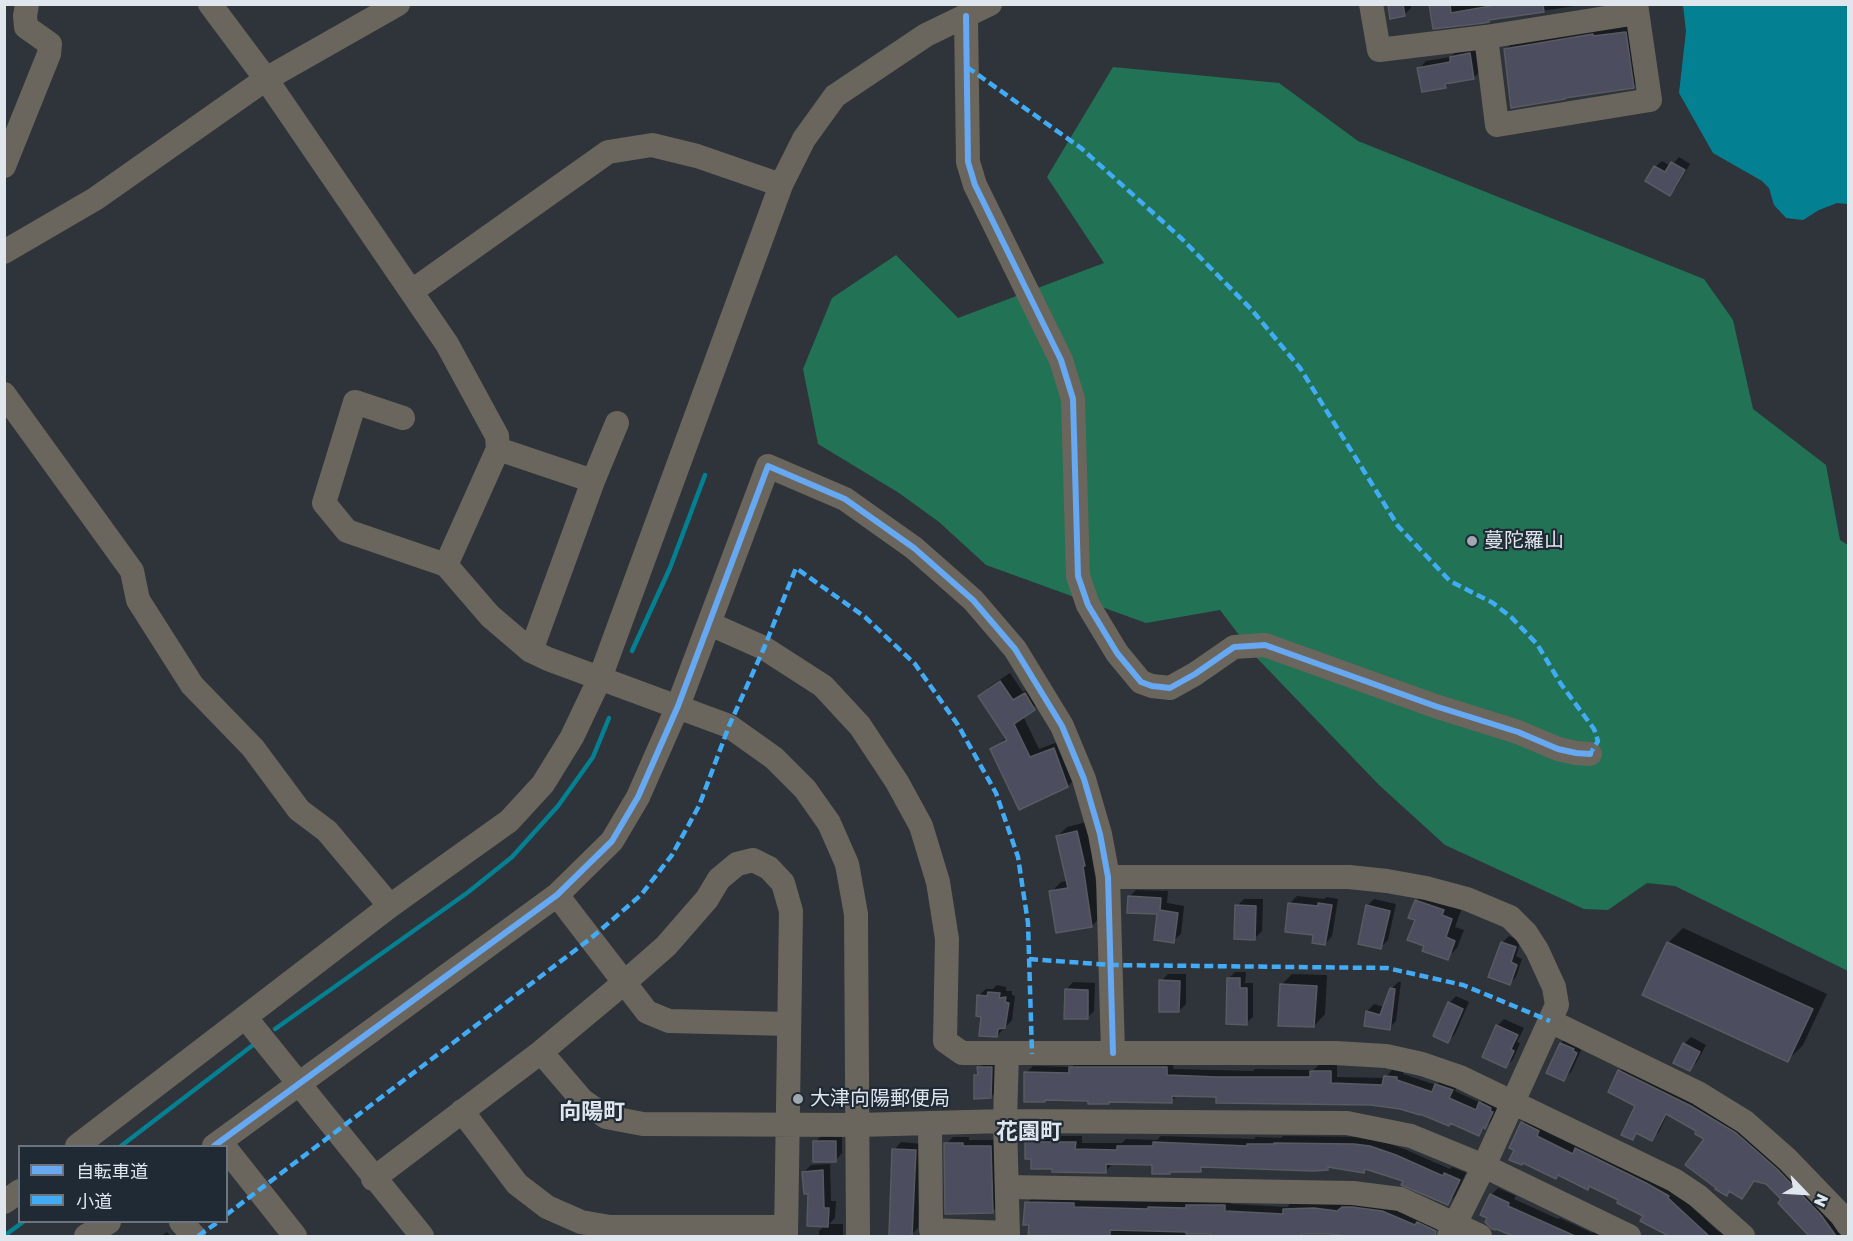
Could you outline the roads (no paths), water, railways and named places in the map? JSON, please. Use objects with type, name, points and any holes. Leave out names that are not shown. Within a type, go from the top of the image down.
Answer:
[{"type":"street","points":[[4,166],[49,54],[50,44],[26,27],[27,4]]},
{"type":"street","points":[[210,4],[266,79],[447,344],[497,436],[498,448],[446,565]]},
{"type":"street","points":[[4,252],[95,199],[266,79],[398,4]]},
{"type":"street","points":[[1371,4],[1378,50],[1486,38],[1637,9],[1650,100],[1497,125],[1486,38]]},
{"type":"street","points":[[78,1145],[390,906],[508,821],[543,784],[572,737],[600,678],[781,185],[804,138],[836,96],[926,35],[979,8]]},
{"type":"street","points":[[979,8],[968,162],[975,185],[1061,360],[1073,399],[1078,576],[1088,605],[1117,653],[1140,682],[1170,688],[1234,647],[1265,645],[1518,732],[1558,749],[1590,754]]},
{"type":"street","points":[[411,291],[609,152],[652,144],[697,156],[781,185]]},
{"type":"street","points":[[4,394],[132,571],[138,600],[192,685],[253,748],[298,810],[327,831],[390,906]]},
{"type":"street","points":[[403,418],[355,402],[324,504],[346,531],[446,565],[490,616],[531,651],[729,726],[774,758],[805,789],[829,823],[847,864],[856,914],[858,1236]]},
{"type":"street","points":[[531,651],[593,481],[617,423]]},
{"type":"street","points":[[498,448],[593,481]]},
{"type":"street","points":[[222,1145],[298,1084],[557,895],[612,841],[638,797],[678,706],[768,466],[845,499],[914,548],[973,600],[1015,649],[1062,726],[1084,779],[1100,834],[1108,877],[1113,1053]]},
{"type":"street","points":[[710,624],[764,648],[822,686],[860,726],[897,782],[921,826],[938,882],[947,939],[945,1041],[962,1053],[1335,1053],[1386,1056],[1422,1064],[1460,1077],[1680,1183],[1743,1236]]},
{"type":"street","points":[[373,1179],[462,1111],[541,1052],[625,982],[666,946],[707,899],[719,879],[737,864],[753,860],[769,868],[783,884],[791,911],[786,1232],[610,1227],[581,1222],[547,1207],[517,1184],[462,1111]]},
{"type":"street","points":[[1108,877],[1349,877],[1416,886],[1467,899],[1510,917],[1526,933],[1537,950],[1557,996],[1557,1005],[1452,1231]]},
{"type":"street","points":[[557,895],[647,1012],[669,1021],[789,1024]]},
{"type":"street","points":[[245,1017],[373,1179],[422,1236]]},
{"type":"street","points":[[1550,1021],[1698,1093],[1745,1122],[1787,1159],[1848,1225]]},
{"type":"street","points":[[541,1052],[582,1100],[606,1117],[643,1124],[857,1125],[1005,1121],[1347,1123],[1411,1136],[1484,1166],[1629,1236]]},
{"type":"street","points":[[930,1123],[931,1230],[1007,1235],[1005,1121],[1007,1053]]},
{"type":"street","points":[[228,1155],[295,1236]]},
{"type":"street","points":[[1007,1187],[1353,1193],[1400,1199],[1452,1231],[1480,1236]]},
{"type":"street","points":[[4,1202],[18,1192]]},
{"type":"street","points":[[86,1236],[106,1223]]},
{"type":"street","points":[[183,1223],[194,1236]]},
{"type":"water","points":[[1683,5],[1846,5],[1848,11],[1848,207],[1847,204],[1837,203],[1803,220],[1786,218],[1774,205],[1769,188],[1762,181],[1713,153],[1679,93],[1686,31]]},
{"type":"waterway","points":[[632,651],[670,568],[705,475]]},
{"type":"waterway","points":[[275,1029],[467,893],[512,857],[558,806],[593,757],[609,718]]},
{"type":"waterway","points":[[122,1145],[253,1045]]},
{"type":"waterway","points":[[4,1236],[22,1223]]},
{"type":"place","name":"蔓陀羅山","points":[[1472,541]]},
{"type":"place","name":"大津向陽郵便局","points":[[798,1099]]},
{"type":"district","name":"向陽町","points":[[592,1112]]},
{"type":"district","name":"花園町","points":[[1029,1132]]}]
